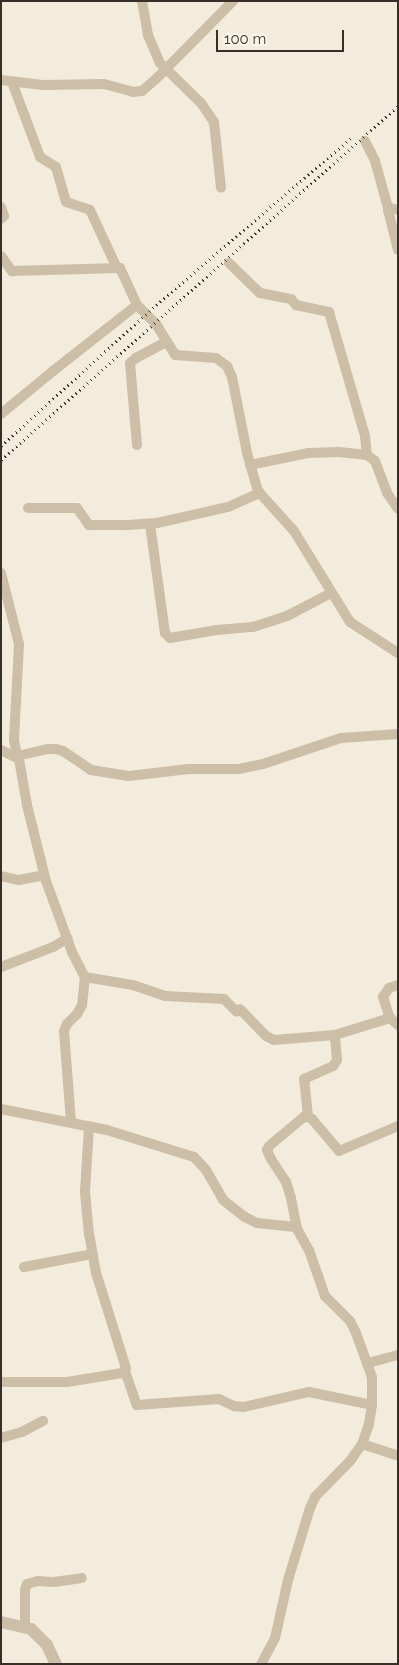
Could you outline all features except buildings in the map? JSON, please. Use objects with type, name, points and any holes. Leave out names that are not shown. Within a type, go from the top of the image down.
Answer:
[{"type":"street","points":[[142,1],[148,35],[165,70],[202,103],[214,122],[221,188]]},
{"type":"street","points":[[1,80],[43,85],[104,84],[137,92],[146,88],[165,70],[233,1]]},
{"type":"street","points":[[12,82],[40,157],[56,167],[66,202],[90,210],[116,266],[124,273],[137,305],[156,324],[175,355],[216,358],[227,366],[236,390],[256,495],[294,531],[325,596],[350,622],[398,653]]},
{"type":"street","points":[[365,141],[375,161],[393,209],[398,250]]},
{"type":"street","points":[[1,207],[4,216],[1,219]]},
{"type":"street","points":[[1,256],[12,271],[116,266]]},
{"type":"street","points":[[229,263],[260,293],[291,299],[296,305],[329,312],[365,436],[367,455]]},
{"type":"street","points":[[1,414],[137,305]]},
{"type":"street","points":[[137,445],[130,363],[166,342]]},
{"type":"street","points":[[250,465],[308,453],[339,452],[367,455],[375,461],[386,493],[398,509]]},
{"type":"street","points":[[28,508],[77,508],[86,521],[94,526],[150,524],[192,516],[241,502],[256,495]]},
{"type":"street","points":[[150,524],[165,632],[170,638],[218,630],[253,627],[287,616],[325,596]]},
{"type":"street","points":[[1,573],[19,644],[14,740],[17,756],[44,875],[68,938],[86,977],[82,1005],[77,1014],[67,1024],[64,1031],[71,1121]]},
{"type":"street","points":[[1,750],[17,756],[48,749],[63,751],[91,770],[129,776],[189,769],[239,769],[284,758],[341,738],[398,734]]},
{"type":"street","points":[[1,876],[19,880],[44,875]]},
{"type":"street","points":[[1,967],[53,947],[68,938]]},
{"type":"street","points":[[86,977],[133,985],[165,996],[224,999],[266,1036],[274,1040],[335,1035],[394,1021],[383,997],[389,988],[398,985]]},
{"type":"street","points":[[335,1035],[337,1060],[333,1066],[304,1079],[304,1117],[339,1151],[398,1126]]},
{"type":"street","points":[[1,1109],[71,1121],[194,1157],[206,1170],[223,1200],[245,1217],[257,1223],[297,1229]]},
{"type":"street","points":[[261,1664],[275,1638],[288,1580],[301,1544],[310,1508],[315,1497],[350,1460],[362,1444],[372,1405],[372,1377],[368,1363],[350,1321],[325,1296],[309,1250],[297,1229],[286,1182],[267,1150],[269,1146],[304,1117]]},
{"type":"street","points":[[89,1126],[85,1192],[92,1254],[126,1365],[125,1371],[137,1405],[219,1399],[234,1406],[244,1407],[309,1392],[372,1405]]},
{"type":"street","points":[[24,1267],[92,1254]]},
{"type":"street","points":[[368,1363],[398,1355]]},
{"type":"street","points":[[1,1382],[16,1380],[59,1383],[125,1371]]},
{"type":"street","points":[[1,1438],[22,1432],[43,1421]]},
{"type":"street","points":[[362,1444],[398,1456]]},
{"type":"street","points":[[25,1628],[25,1590],[27,1584],[38,1581],[59,1582],[82,1578]]},
{"type":"street","points":[[1,1622],[31,1629],[47,1645],[56,1664]]},
{"type":"railway","points":[[1,460],[398,106]]},
{"type":"railway","points":[[1,446],[156,305],[352,137]]}]
